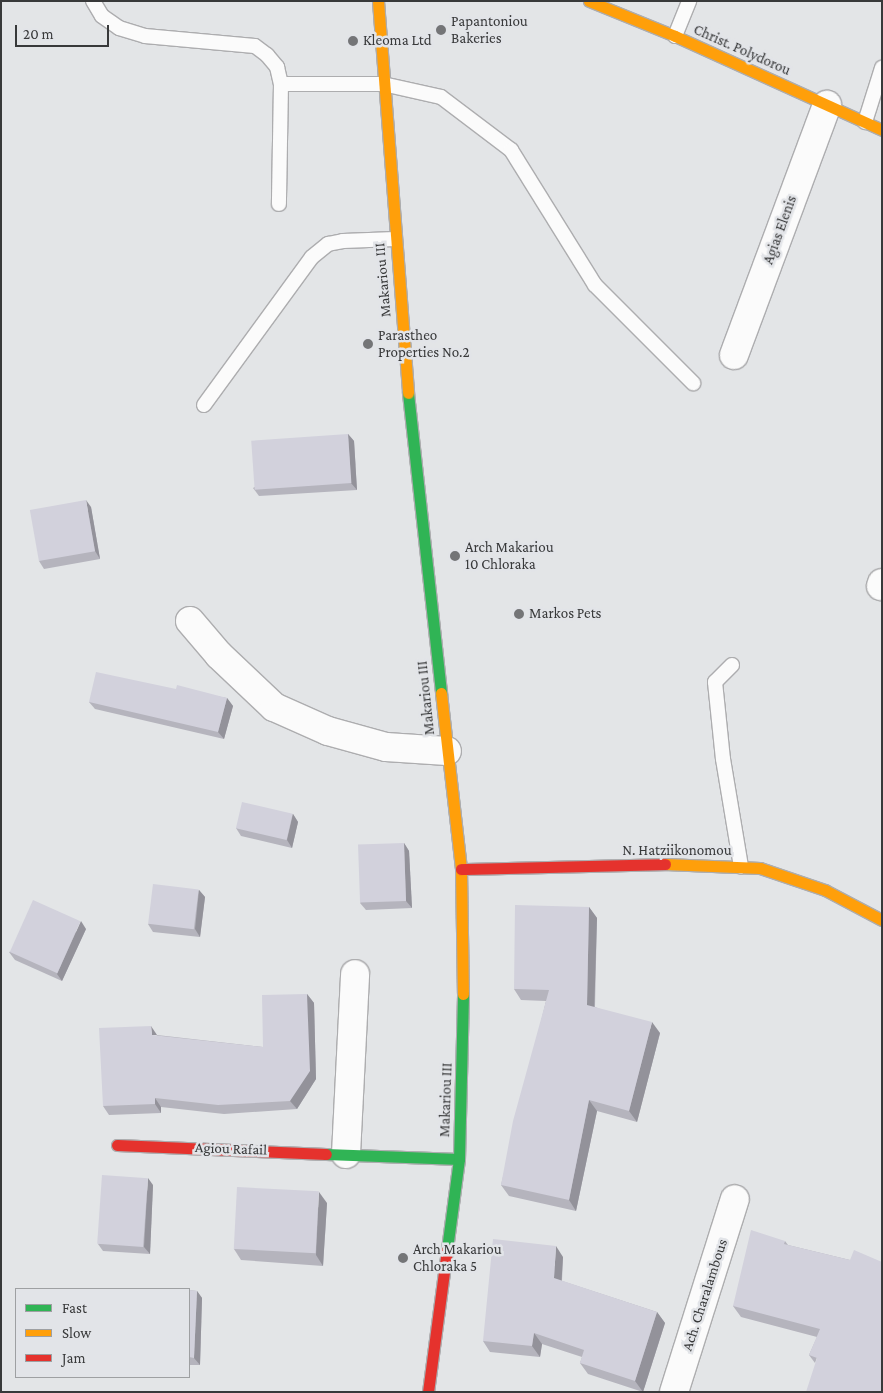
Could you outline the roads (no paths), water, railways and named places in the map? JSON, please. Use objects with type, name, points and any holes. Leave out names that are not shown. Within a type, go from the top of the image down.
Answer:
[{"type":"main road","name":"Makariou III","points":[[378,1],[408,398],[461,869],[464,1014],[460,1159],[428,1392]]},
{"type":"main road","name":"Christ. Polydorou","points":[[589,1],[675,36],[882,130]]},
{"type":"main road","name":"N. Hatziikonomou","points":[[461,869],[678,864],[741,866],[794,877],[882,920]]},
{"type":"main road","name":"Agiou Rafail","points":[[116,1145],[460,1159]]},
{"type":"street","name":"Agias Elenis","points":[[734,355],[827,105]]},
{"type":"street","points":[[190,621],[219,656],[274,706],[328,731],[386,747],[447,751]]},
{"type":"street","points":[[346,1154],[355,974]]},
{"type":"street","name":"Ach. Charalambous","points":[[674,1392],[735,1199]]},
{"type":"lane","points":[[93,1],[102,16],[119,28],[145,36],[255,46],[277,67],[281,84],[279,204]]},
{"type":"lane","points":[[675,36],[689,1]]},
{"type":"lane","points":[[865,122],[882,68]]},
{"type":"lane","points":[[281,84],[383,84],[441,97],[511,150],[595,285],[693,384]]},
{"type":"lane","points":[[204,405],[312,257],[328,244],[343,241],[395,238]]},
{"type":"lane","points":[[732,665],[716,682],[723,759],[741,866]]},
{"type":"place","name":"Papantoniou Bakeries","points":[[441,30]]},
{"type":"place","name":"Kleoma Ltd","points":[[353,41]]},
{"type":"place","name":"Parastheo Properties No.2","points":[[368,344]]},
{"type":"place","name":"Arch Makariou 10 Chloraka","points":[[455,556]]},
{"type":"place","name":"Markos Pets","points":[[519,614]]},
{"type":"place","name":"Arch Makariou Chloraka 5","points":[[403,1258]]}]
